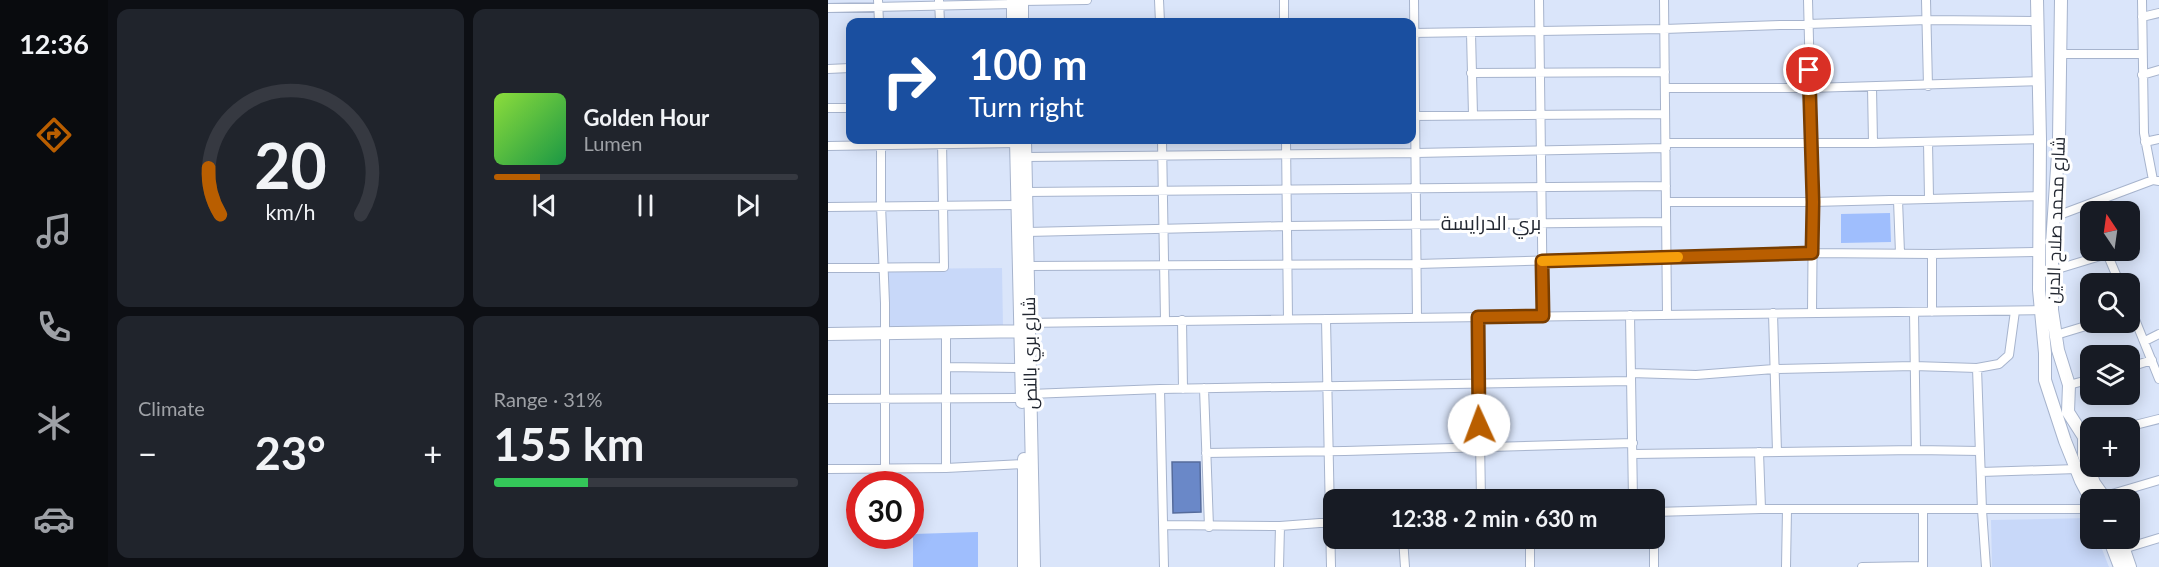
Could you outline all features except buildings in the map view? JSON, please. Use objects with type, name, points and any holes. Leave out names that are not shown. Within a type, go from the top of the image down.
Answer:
[{"type":"main road","name":"شارع محمد صلاح الدين","points":[[2037,0],[2040,139],[2038,252],[2046,310],[2056,335],[2069,385],[2068,412],[2080,426]]},
{"type":"main road","name":"شارع محمد صلاح الدين","points":[[2061,0],[2059,139],[2051,271],[2046,310],[2045,380],[2065,441],[2086,489]]},
{"type":"main road","points":[[1014,18],[1017,1]]},
{"type":"main road","points":[[1017,1],[1021,18]]},
{"type":"main road","points":[[2039,64],[2060,54]]},
{"type":"main road","points":[[2039,64],[2060,54]]},
{"type":"main road","name":"شارع بري بالنص","points":[[1019,144],[1018,205],[1035,567]]},
{"type":"main road","name":"شارع بري بالنص","points":[[1020,144],[1025,157],[1028,266],[1022,368],[1026,396],[1024,567]]},
{"type":"main road","points":[[828,334],[946,333],[1025,327]]},
{"type":"main road","points":[[2113,549],[2120,567]]},
{"type":"main road","points":[[2124,549],[2130,567]]},
{"type":"street","points":[[828,8],[878,4],[1087,0]]},
{"type":"street","points":[[1160,0],[1160,18]]},
{"type":"street","points":[[1284,0],[1284,18]]},
{"type":"street","points":[[1413,18],[1414,0]]},
{"type":"street","points":[[1539,0],[1543,316]]},
{"type":"street","points":[[1664,0],[1667,315]]},
{"type":"street","points":[[1808,0],[1813,202],[1812,313]]},
{"type":"street","points":[[1926,0],[1928,86]]},
{"type":"street","points":[[2107,201],[2156,180],[2145,142],[2142,0]]},
{"type":"street","points":[[939,3],[940,18]]},
{"type":"street","points":[[2142,17],[2159,13]]},
{"type":"street","points":[[1416,33],[1664,29],[1927,20],[2038,21]]},
{"type":"street","points":[[1471,33],[1473,115]]},
{"type":"street","points":[[2060,54],[2142,54]]},
{"type":"street","points":[[828,69],[846,68]]},
{"type":"street","points":[[2142,75],[2159,70]]},
{"type":"street","points":[[1471,73],[1665,72]]},
{"type":"street","points":[[1665,88],[1928,86],[2039,81]]},
{"type":"street","points":[[1872,87],[1874,143]]},
{"type":"street","points":[[828,108],[846,108]]},
{"type":"street","points":[[1416,116],[1665,114]]},
{"type":"street","points":[[2145,142],[2159,138]]},
{"type":"street","points":[[1025,157],[1541,151],[1666,145],[2040,139]]},
{"type":"street","points":[[1929,142],[1929,198]]},
{"type":"street","points":[[828,146],[854,144]]},
{"type":"street","points":[[881,144],[885,469]]},
{"type":"street","points":[[828,268],[944,267],[942,144]]},
{"type":"street","points":[[1162,144],[1165,320]]},
{"type":"street","points":[[1286,144],[1288,319]]},
{"type":"street","points":[[1415,144],[1417,318]]},
{"type":"street","points":[[1026,192],[1666,186]]},
{"type":"street","points":[[1666,202],[1813,202],[2039,196]]},
{"type":"street","points":[[1898,200],[1900,254]]},
{"type":"street","points":[[828,207],[1018,205]]},
{"type":"street","points":[[2054,217],[2080,211]]},
{"type":"street","points":[[1027,232],[1287,226],[1666,222]]},
{"type":"street","points":[[1028,266],[1417,264],[1812,253],[2038,252]]},
{"type":"street","points":[[1932,254],[1932,312]]},
{"type":"street","points":[[2051,271],[2080,261]]},
{"type":"street","points":[[828,399],[1026,396],[1160,389],[1478,384],[1696,375],[1774,369],[1914,366],[1977,368],[1999,364],[2009,355],[2015,310]]},
{"type":"street","points":[[1025,327],[1165,320],[2046,310]]},
{"type":"street","points":[[1914,312],[1916,450]]},
{"type":"street","points":[[1773,313],[1777,452]]},
{"type":"street","points":[[1630,315],[1634,489]]},
{"type":"street","points":[[1478,317],[1481,489]]},
{"type":"street","points":[[1326,319],[1330,489]]},
{"type":"street","points":[[1182,320],[1183,389]]},
{"type":"street","points":[[2056,335],[2080,328]]},
{"type":"street","points":[[2140,330],[2159,380]]},
{"type":"street","points":[[946,333],[946,468]]},
{"type":"street","points":[[2145,341],[2159,334]]},
{"type":"street","points":[[2140,364],[2152,360]]},
{"type":"street","points":[[946,367],[1022,368]]},
{"type":"street","points":[[1977,368],[1986,567]]},
{"type":"street","points":[[2069,385],[2080,382]]},
{"type":"street","points":[[1204,388],[1209,527]]},
{"type":"street","points":[[1160,389],[1164,567]]},
{"type":"street","points":[[2140,424],[2159,419]]},
{"type":"street","points":[[1206,453],[1633,443]]},
{"type":"street","points":[[1634,454],[1980,451]]},
{"type":"street","points":[[1759,452],[1761,509]]},
{"type":"street","points":[[828,469],[946,468],[1024,464]]},
{"type":"street","points":[[1981,472],[2076,469]]},
{"type":"street","points":[[2132,489],[2159,480]]},
{"type":"street","points":[[1665,512],[1761,509],[2080,509]]},
{"type":"street","points":[[1786,567],[1787,509]]},
{"type":"street","points":[[1862,567],[1923,566],[1923,510]]},
{"type":"street","points":[[1163,525],[1209,527],[1323,523]]},
{"type":"street","points":[[1279,567],[1280,526]]},
{"type":"street","points":[[2140,541],[2159,538]]},
{"type":"street","points":[[1331,549],[1331,567]]},
{"type":"street","points":[[1404,549],[1405,567]]},
{"type":"street","points":[[1530,549],[1530,567]]},
{"type":"street","points":[[1654,549],[1654,567]]},
{"type":"shaded area","points":[[1890,213],[1891,242],[1841,243],[1841,214]]},
{"type":"shaded area","points":[[1002,268],[1003,327],[888,330],[887,269]]},
{"type":"shaded area","points":[[1172,462],[1200,462],[1201,512],[1173,513]]},
{"type":"shaded area","points":[[2080,518],[2080,549],[2102,549],[2109,567],[1992,567],[1991,520]]},
{"type":"shaded area","points":[[978,532],[978,567],[913,567],[913,549],[924,549],[924,534]]},
{"type":"slow traffic","points":[[1542,261],[1678,257]]},
{"type":"district","name":"بري الدرايسة","points":[[1491,223]]},
{"type":"route","points":[[1479,425],[1478,317],[1543,316],[1542,261],[1812,253],[1813,202],[1809,70]]}]
